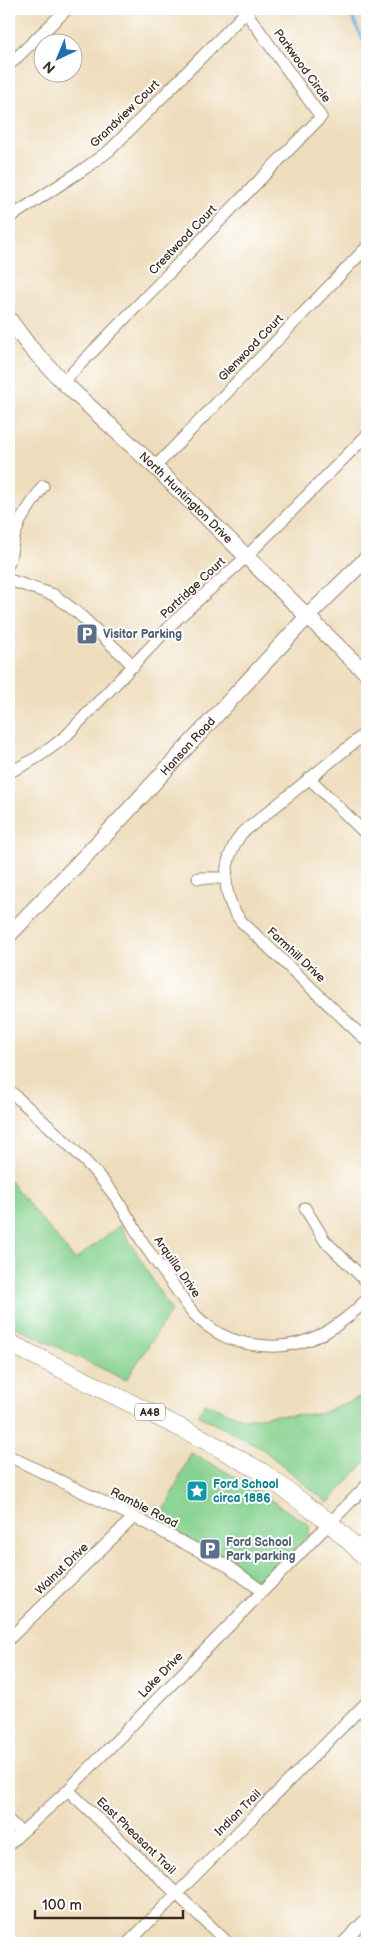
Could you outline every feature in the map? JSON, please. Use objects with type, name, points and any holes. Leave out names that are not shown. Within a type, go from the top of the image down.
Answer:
[{"type":"main road","name":"A48","points":[[9,1343],[205,1440],[262,1472],[330,1523],[367,1558]]},
{"type":"street","points":[[9,65],[67,9]]},
{"type":"street","name":"Parkwood Circle","points":[[244,10],[321,117]]},
{"type":"street","name":"Grandview Court","points":[[9,218],[110,150],[244,10]]},
{"type":"street","name":"Crestwood Court","points":[[63,382],[321,117]]},
{"type":"street","name":"Glenwood Court","points":[[155,468],[367,247]]},
{"type":"street","name":"North Huntington Drive","points":[[9,319],[29,346],[63,382],[367,673]]},
{"type":"street","name":"Partridge Court","points":[[9,772],[48,752],[66,736],[177,620],[245,558],[367,435]]},
{"type":"street","points":[[9,563],[14,537],[20,520],[43,486]]},
{"type":"street","name":"Hanson Road","points":[[9,935],[114,826],[307,617],[367,558]]},
{"type":"street","points":[[9,580],[54,595],[79,614],[134,666]]},
{"type":"street","name":"Farmhill Drive","points":[[367,732],[242,834],[226,864],[226,878],[234,912],[367,1040]]},
{"type":"street","points":[[309,778],[367,835]]},
{"type":"street","points":[[198,878],[226,878]]},
{"type":"street","name":"Arquilla Drive","points":[[9,1090],[88,1165],[111,1192],[150,1253],[186,1304],[208,1326],[239,1342],[259,1346],[280,1347],[302,1342],[328,1332],[346,1320],[367,1300]]},
{"type":"street","points":[[305,1208],[326,1241],[367,1282]]},
{"type":"street","name":"Ramble Road","points":[[9,1456],[134,1517],[228,1566],[262,1591]]},
{"type":"street","name":"Lake Drive","points":[[9,1844],[68,1790],[367,1485]]},
{"type":"street","name":"Walnut Drive","points":[[9,1640],[134,1517]]},
{"type":"street","name":"Indian Trail","points":[[128,1943],[367,1702]]},
{"type":"street","name":"East Pheasant Trail","points":[[68,1790],[228,1943]]},
{"type":"street","points":[[9,1821],[21,1832]]},
{"type":"street","points":[[343,1943],[367,1918]]},
{"type":"green space","points":[[9,1180],[75,1260],[120,1225],[171,1311],[126,1380],[9,1324]]},
{"type":"green space","points":[[367,1396],[367,1460],[328,1503],[260,1447],[198,1415],[205,1403],[244,1419],[275,1415],[319,1414],[359,1397]]},
{"type":"green space","points":[[191,1453],[232,1475],[309,1525],[309,1536],[263,1584],[159,1522]]},
{"type":"waterway","points":[[349,9],[367,50]]},
{"type":"place","name":"Visitor Parking","points":[[87,634]]},
{"type":"place","name":"Ford School circa 1886","points":[[197,1491]]},
{"type":"place","name":"Ford School Park parking","points":[[210,1549]]}]
